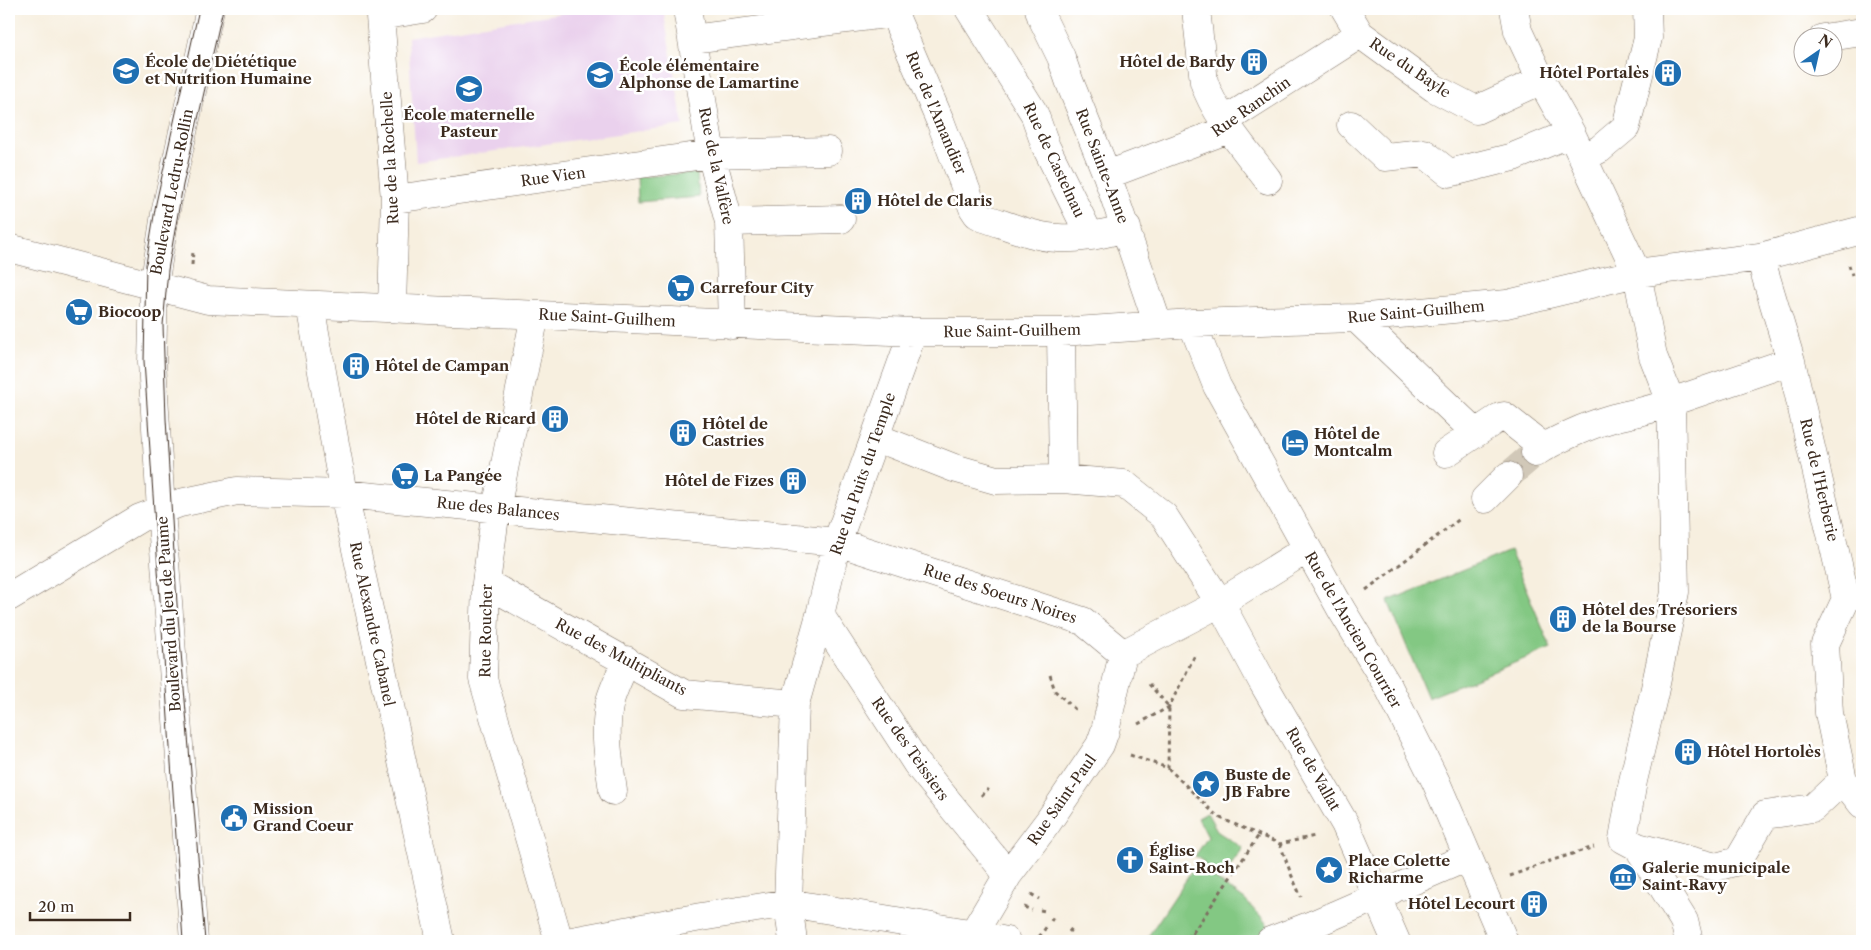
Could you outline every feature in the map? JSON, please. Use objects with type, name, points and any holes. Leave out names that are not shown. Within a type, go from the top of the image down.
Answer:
[{"type":"street","name":"Boulevard Ledru-Rollin","points":[[146,285],[165,214],[210,9]]},
{"type":"street","points":[[380,12],[423,9]]},
{"type":"street","name":"Rue de la Valfère","points":[[687,9],[711,154],[729,222],[732,325]]},
{"type":"street","name":"Rue de Castelnau","points":[[969,9],[1034,113],[1046,147],[1090,236]]},
{"type":"street","name":"Rue Sainte-Anne","points":[[1039,9],[1061,57],[1127,228],[1158,325]]},
{"type":"street","points":[[1196,9],[1206,90],[1226,123],[1268,180]]},
{"type":"street","name":"Rue du Bayle","points":[[1345,9],[1360,34],[1434,88],[1476,110],[1541,80]]},
{"type":"street","points":[[1514,9],[1518,31],[1541,80],[1571,133],[1636,273],[1653,356],[1671,402],[1675,592],[1654,693],[1632,781],[1630,843],[1684,921],[1689,941]]},
{"type":"street","points":[[1583,158],[1600,148],[1626,127],[1648,38],[1647,9]]},
{"type":"street","points":[[692,39],[893,11]]},
{"type":"street","name":"Rue de l'Amandier","points":[[893,11],[977,214],[984,218],[1044,236],[1059,238],[1090,236],[1127,228]]},
{"type":"street","name":"Rue de la Rochelle","points":[[380,12],[395,199],[392,308]]},
{"type":"street","points":[[1844,35],[1862,32]]},
{"type":"street","name":"Rue Ranchin","points":[[1107,175],[1216,134],[1232,116],[1360,34]]},
{"type":"street","points":[[1351,125],[1384,157],[1424,153],[1450,173],[1513,157],[1571,133]]},
{"type":"street","name":"Rue Vien","points":[[395,199],[711,154],[828,151]]},
{"type":"street","points":[[729,222],[841,219]]},
{"type":"street","name":"Rue Saint-Guilhem","points":[[9,248],[208,300],[913,332],[1061,332],[1192,323],[1356,318],[1507,304],[1636,273],[1760,257],[1862,230]]},
{"type":"street","name":"Rue de l'Herberie","points":[[1760,257],[1791,361],[1854,597]]},
{"type":"street","name":"Boulevard du Jeu de Paume","points":[[146,285],[194,941]]},
{"type":"street","name":"Rue Alexandre Cabanel","points":[[310,305],[344,494],[441,941]]},
{"type":"street","name":"Rue Roucher","points":[[535,315],[496,509],[486,583],[483,679],[559,941]]},
{"type":"street","points":[[1356,318],[1476,433]]},
{"type":"street","name":"Rue de l'Ancien Courrier","points":[[1192,323],[1217,386],[1341,609],[1389,688],[1436,782],[1504,941]]},
{"type":"street","name":"Rue du Puits du Temple","points":[[793,941],[788,903],[795,704],[820,616],[836,542],[913,332]]},
{"type":"street","points":[[1061,332],[1063,479]]},
{"type":"street","points":[[1446,453],[1504,416],[1536,442],[1540,450],[1610,419],[1656,408],[1791,361]]},
{"type":"street","name":"Rue de Vallat","points":[[875,437],[954,468],[996,480],[1063,479],[1124,484],[1164,516],[1220,603],[1262,681],[1347,828],[1390,891],[1396,941]]},
{"type":"street","points":[[1485,499],[1508,476]]},
{"type":"street","name":"Rue des Balances","points":[[9,597],[140,518],[180,503],[237,491],[344,494],[836,542]]},
{"type":"street","name":"Rue des Soeurs Noires","points":[[836,542],[1083,621],[1123,654]]},
{"type":"street","points":[[1123,654],[1220,603],[1307,549]]},
{"type":"street","name":"Rue des Multipliants","points":[[486,583],[684,694],[795,704]]},
{"type":"street","points":[[1854,597],[1825,644],[1829,714],[1843,780],[1862,804]]},
{"type":"street","name":"Rue des Teissiers","points":[[820,616],[917,764],[1008,875]]},
{"type":"street","name":"Rue Saint-Paul","points":[[973,934],[1008,875],[1048,822],[1103,738],[1123,654]]},
{"type":"street","points":[[613,792],[606,743],[606,729],[610,701],[626,660]]},
{"type":"street","points":[[1630,843],[1716,867],[1738,861],[1765,815],[1812,808],[1843,780]]},
{"type":"street","points":[[1270,941],[1314,924],[1468,857]]},
{"type":"street","points":[[572,941],[788,903],[1006,941]]},
{"type":"path","points":[[1341,609],[1485,499]]},
{"type":"path","points":[[1168,768],[1169,707],[1199,646]]},
{"type":"path","points":[[1123,654],[1169,707]]},
{"type":"path","points":[[1050,675],[1055,691],[1090,723],[1103,738],[1168,768],[1218,817],[1280,844],[1347,828]]},
{"type":"path","points":[[1103,738],[1169,707]]},
{"type":"path","points":[[1179,941],[1192,934],[1259,835]]},
{"type":"path","points":[[1482,886],[1550,861],[1630,843]]},
{"type":"path","points":[[1280,844],[1291,874],[1314,924]]},
{"type":"path","points":[[1040,910],[1046,911]]},
{"type":"path","points":[[1051,920],[1054,916]]},
{"type":"path","points":[[1039,937],[1047,926]]},
{"type":"path","points":[[1069,932],[1072,928]]},
{"type":"path","points":[[1192,934],[1198,941]]},
{"type":"shaded area","points":[[588,9],[663,9],[683,125],[416,162],[408,37]]},
{"type":"green space","points":[[697,173],[699,197],[638,202],[637,177]]},
{"type":"green space","points":[[1510,551],[1551,648],[1428,698],[1388,601]]},
{"type":"green space","points":[[1207,813],[1218,832],[1243,848],[1222,878],[1195,856],[1208,837],[1198,818]]},
{"type":"green space","points":[[1196,865],[1245,900],[1279,937],[1270,941],[1145,941]]},
{"type":"tunnel","points":[[1508,476],[1535,453]]},
{"type":"tram line","points":[[183,941],[144,361],[146,264],[156,203],[199,9]]},
{"type":"tram line","points":[[205,941],[177,604],[166,419],[163,325],[168,270],[183,185],[223,9]]},
{"type":"place","name":"Hôtel de Bardy","points":[[1254,62]]},
{"type":"place","name":"École de Diététique et Nutrition Humaine","points":[[126,71]]},
{"type":"place","name":"Hôtel Portalès","points":[[1668,73]]},
{"type":"place","name":"École élémentaire Alphonse de Lamartine","points":[[600,75]]},
{"type":"place","name":"École maternelle Pasteur","points":[[469,89]]},
{"type":"place","name":"Hôtel de Claris","points":[[858,201]]},
{"type":"place","name":"Carrefour City","points":[[681,288]]},
{"type":"place","name":"Biocoop","points":[[79,312]]},
{"type":"place","name":"Hôtel de Campan","points":[[356,366]]},
{"type":"place","name":"Hôtel de Ricard","points":[[555,419]]},
{"type":"place","name":"Hôtel de Castries","points":[[683,433]]},
{"type":"place","name":"Hôtel de Montcalm","points":[[1295,443]]},
{"type":"place","name":"La Pangée","points":[[405,476]]},
{"type":"place","name":"Hôtel de Fizes","points":[[793,481]]},
{"type":"place","name":"Hôtel des Trésoriers de la Bourse","points":[[1563,619]]},
{"type":"place","name":"Hôtel Hortolès","points":[[1688,752]]},
{"type":"place","name":"Buste de JB Fabre","points":[[1206,784]]},
{"type":"place","name":"Mission Grand Coeur","points":[[234,818]]},
{"type":"place","name":"Église Saint-Roch","points":[[1130,860]]},
{"type":"place","name":"Place Colette Richarme","points":[[1329,870]]},
{"type":"place","name":"Galerie municipale Saint-Ravy","points":[[1623,877]]},
{"type":"place","name":"Hôtel Lecourt","points":[[1534,904]]}]
